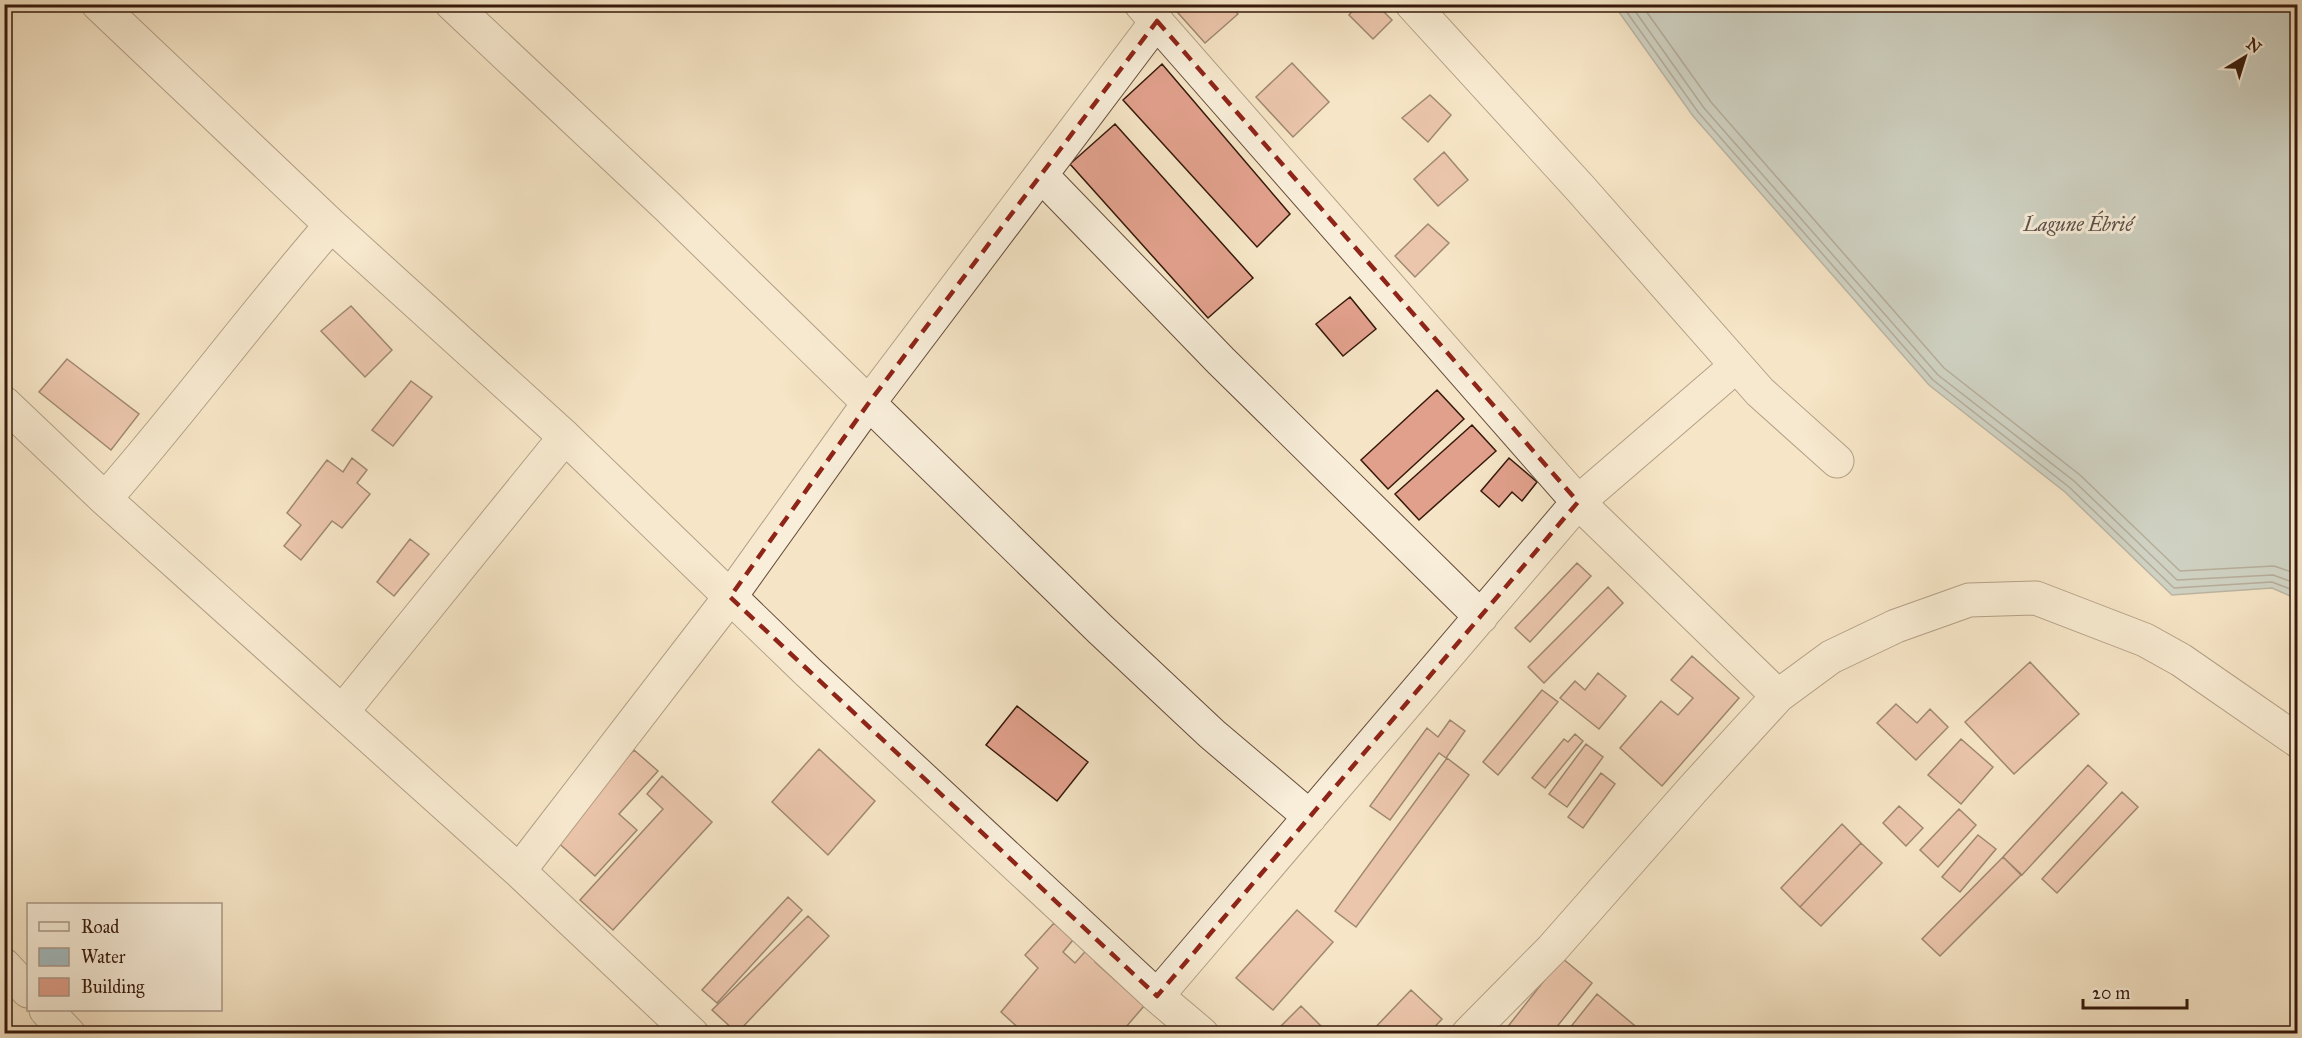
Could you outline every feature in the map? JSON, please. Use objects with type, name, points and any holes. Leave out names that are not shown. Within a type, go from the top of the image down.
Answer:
[{"type":"street","points":[[98,4],[331,225],[565,437],[808,672],[1157,996],[1202,1034]]},
{"type":"street","points":[[452,4],[668,207],[1100,629],[1212,734],[1310,817]]},
{"type":"street","points":[[1412,4],[1580,188],[1760,392],[1837,461]]},
{"type":"street","points":[[519,871],[730,597],[868,404],[1041,175],[1149,13],[1578,502],[1778,696]]},
{"type":"street","points":[[1041,175],[1221,361],[1481,617]]},
{"type":"street","points":[[105,500],[268,298],[331,225]]},
{"type":"street","points":[[1157,996],[1578,502],[1736,366]]},
{"type":"street","points":[[4,403],[105,500],[519,871],[692,1034]]},
{"type":"street","points":[[342,712],[565,437]]},
{"type":"street","points":[[1468,1034],[1552,949],[1778,696],[1830,657],[1896,626],[1969,600],[2036,598],[2145,640],[2181,660],[2298,741]]},
{"type":"street","points":[[4,965],[27,990]]},
{"type":"street","points":[[47,1011],[69,1034]]},
{"type":"highlighted area","points":[[1157,21],[1578,502],[1157,996],[730,597],[868,404]]},
{"type":"water","name":"Lagune Ébrié","points":[[1614,5],[2297,5],[2297,599],[2272,588],[2172,595],[2065,492],[1929,385],[1693,116]]},
{"type":"building","points":[[1170,4],[1229,4],[1238,14],[1205,43]]},
{"type":"building","points":[[1359,4],[1376,4],[1392,20],[1373,39],[1349,15]]},
{"type":"building","points":[[1292,63],[1329,102],[1293,137],[1256,97]]},
{"type":"building","points":[[1162,64],[1290,214],[1257,247],[1123,100]]},
{"type":"building","points":[[1430,95],[1451,115],[1428,142],[1402,118]]},
{"type":"building","points":[[1115,124],[1253,278],[1208,318],[1070,164]]},
{"type":"building","points":[[1444,152],[1468,180],[1438,206],[1414,179]]},
{"type":"building","points":[[1428,224],[1449,243],[1415,277],[1395,256]]},
{"type":"building","points":[[1350,297],[1376,329],[1343,356],[1316,324]]},
{"type":"building","points":[[351,306],[392,350],[365,377],[321,331]]},
{"type":"building","points":[[67,359],[139,414],[111,450],[39,392]]},
{"type":"building","points":[[411,381],[432,397],[393,446],[372,430]]},
{"type":"building","points":[[1437,390],[1464,419],[1388,489],[1361,460]]},
{"type":"building","points":[[1472,425],[1496,451],[1419,520],[1395,494]]},
{"type":"building","points":[[352,458],[367,470],[357,483],[370,494],[342,528],[332,521],[301,560],[284,546],[301,525],[287,513],[327,460],[343,472]]},
{"type":"building","points":[[1509,458],[1537,482],[1522,501],[1512,492],[1499,507],[1481,491]]},
{"type":"building","points":[[410,539],[429,554],[394,596],[377,582]]},
{"type":"building","points":[[1577,563],[1591,576],[1530,642],[1515,628]]},
{"type":"building","points":[[1608,587],[1623,603],[1544,683],[1528,667]]},
{"type":"building","points":[[1692,656],[1739,698],[1662,786],[1620,748],[1661,701],[1678,715],[1693,698],[1671,680]]},
{"type":"building","points":[[2030,662],[2079,714],[2014,774],[1965,722]]},
{"type":"building","points":[[1598,673],[1626,696],[1599,729],[1560,698],[1575,681],[1585,690]]},
{"type":"building","points":[[1542,690],[1558,702],[1498,775],[1483,762]]},
{"type":"building","points":[[1896,704],[1917,723],[1930,709],[1948,727],[1916,760],[1877,723]]},
{"type":"building","points":[[1017,706],[1088,762],[1057,801],[986,745]]},
{"type":"building","points":[[1450,720],[1465,731],[1446,758],[1439,753],[1390,820],[1370,806],[1427,728],[1438,737]]},
{"type":"building","points":[[1575,734],[1583,741],[1545,788],[1532,778],[1564,739],[1568,742]]},
{"type":"building","points":[[1961,739],[1993,767],[1961,804],[1928,775]]},
{"type":"building","points":[[1586,744],[1603,757],[1567,807],[1549,794]]},
{"type":"building","points":[[819,749],[875,801],[828,855],[772,802]]},
{"type":"building","points":[[634,750],[658,771],[619,814],[637,830],[595,876],[553,838]]},
{"type":"building","points":[[1447,758],[1469,775],[1356,927],[1335,911]]},
{"type":"building","points":[[2088,765],[2107,783],[2022,875],[2003,857]]},
{"type":"building","points":[[1601,773],[1615,784],[1583,828],[1568,817]]},
{"type":"building","points":[[662,776],[712,822],[613,930],[580,900],[663,809],[647,794]]},
{"type":"building","points":[[2122,792],[2138,807],[2057,893],[2042,879]]},
{"type":"building","points":[[1899,806],[1923,828],[1906,846],[1883,823]]},
{"type":"building","points":[[1959,809],[1976,825],[1938,867],[1920,850]]},
{"type":"building","points":[[1842,824],[1861,843],[1800,907],[1781,888]]},
{"type":"building","points":[[1978,835],[1996,849],[1960,892],[1942,877]]},
{"type":"building","points":[[1861,843],[1882,863],[1821,926],[1800,907]]},
{"type":"building","points":[[2003,857],[2021,875],[1940,956],[1922,939]]},
{"type":"building","points":[[788,897],[802,910],[717,1003],[702,990]]},
{"type":"building","points":[[1297,910],[1333,942],[1273,1010],[1236,978]]},
{"type":"building","points":[[808,916],[829,936],[737,1033],[712,1010]]},
{"type":"building","points":[[1054,923],[1073,940],[1063,952],[1075,963],[1090,946],[1101,956],[1095,962],[1144,1006],[1120,1034],[1025,1034],[1001,1012],[1038,968],[1025,955]]},
{"type":"building","points":[[1562,958],[1592,983],[1551,1034],[1502,1034]]},
{"type":"building","points":[[1411,990],[1442,1019],[1428,1034],[1369,1034]]},
{"type":"building","points":[[1597,994],[1640,1030],[1637,1034],[1565,1034]]},
{"type":"building","points":[[1301,1006],[1329,1034],[1285,1034],[1279,1028]]}]
